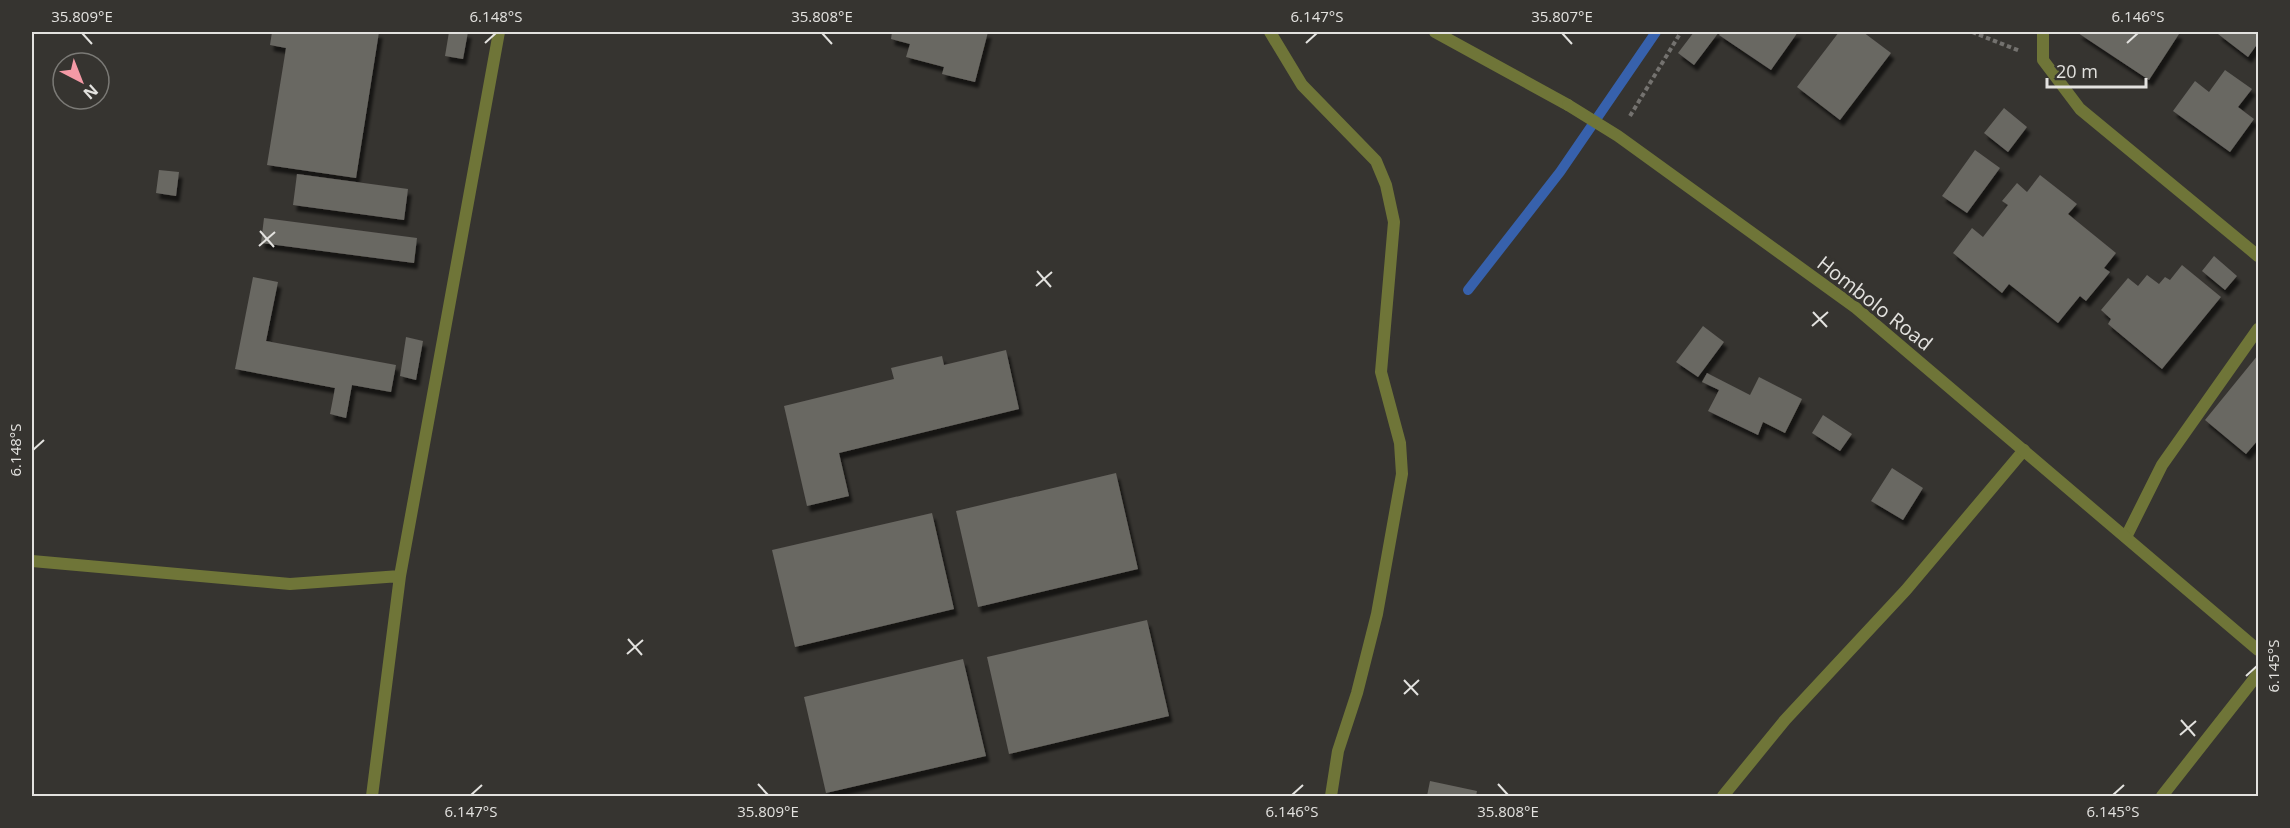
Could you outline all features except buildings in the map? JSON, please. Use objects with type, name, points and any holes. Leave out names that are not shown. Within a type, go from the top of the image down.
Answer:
[{"type":"street","points":[[372,796],[400,576],[499,32]]},
{"type":"street","points":[[1270,32],[1302,85],[1376,161],[1386,185],[1394,222],[1381,372],[1400,443],[1402,474],[1377,614],[1357,693],[1338,751],[1331,796]]},
{"type":"street","name":"Hombolo Road","points":[[1435,32],[1568,105],[1618,136],[1856,308],[2259,650]]},
{"type":"street","points":[[2043,32],[2043,60],[2080,109],[2259,256]]},
{"type":"street","points":[[2126,537],[2162,465],[2259,329]]},
{"type":"street","points":[[1723,796],[1785,720],[1906,590],[2024,450]]},
{"type":"street","points":[[32,561],[290,584],[400,576]]},
{"type":"street","points":[[2162,796],[2259,674]]},
{"type":"path","points":[[1618,136],[1681,32]]},
{"type":"path","points":[[1972,32],[2043,60]]},
{"type":"waterway","points":[[1468,290],[1560,172],[1656,32]]}]
